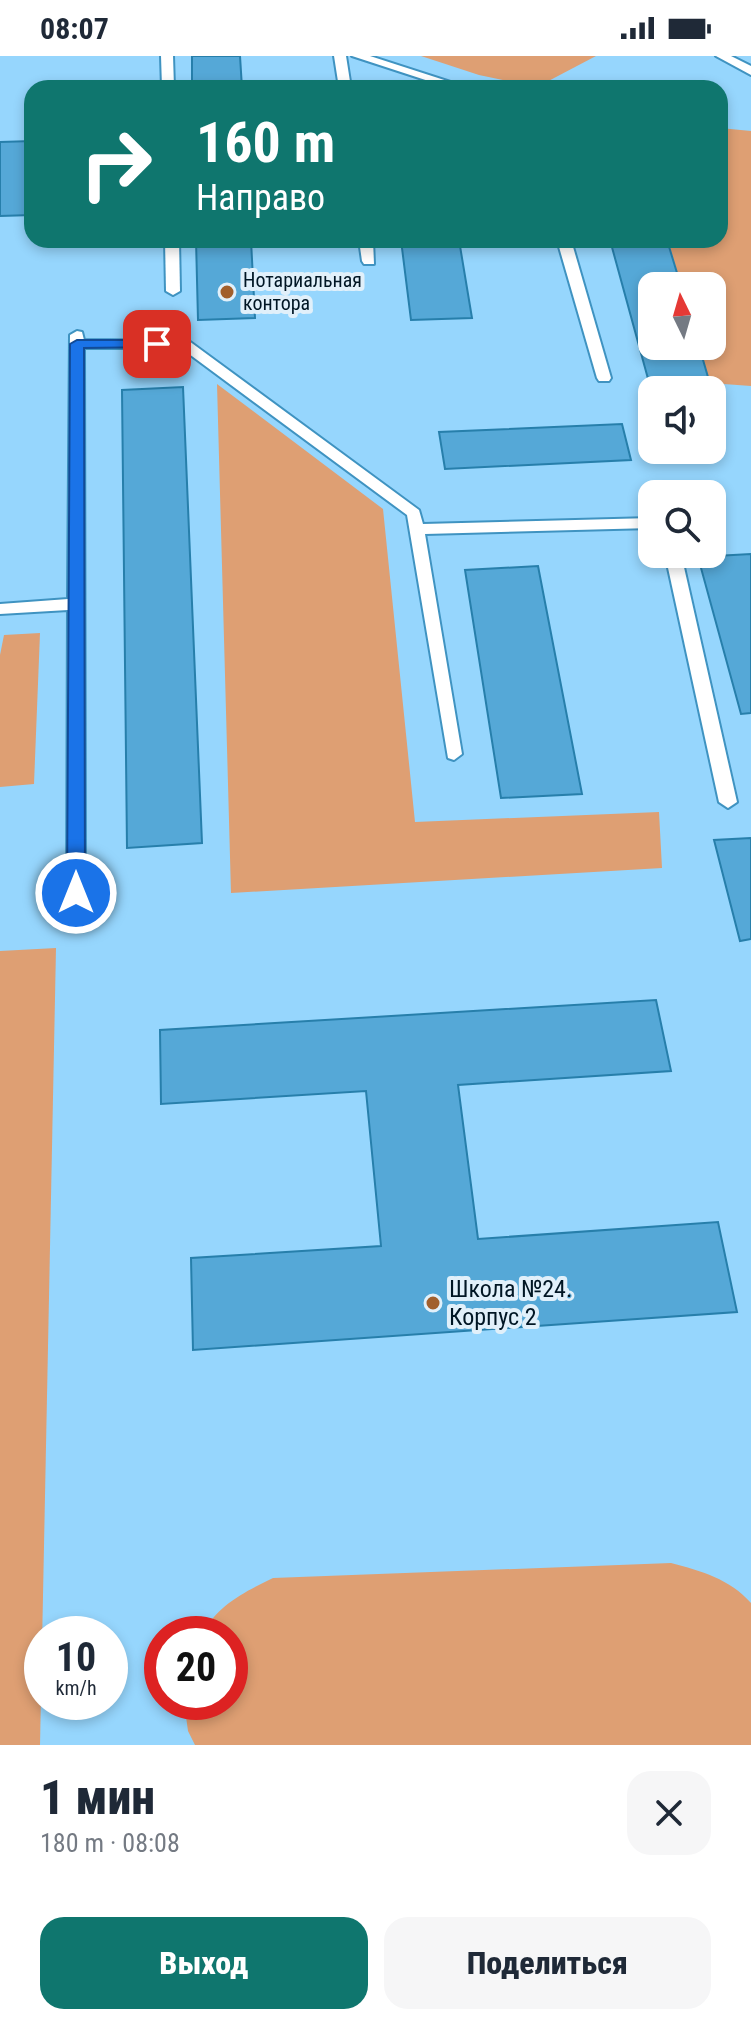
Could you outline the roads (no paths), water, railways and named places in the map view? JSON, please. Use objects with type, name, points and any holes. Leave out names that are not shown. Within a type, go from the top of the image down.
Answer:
[{"type":"lane","points":[[167,56],[168,80]]},
{"type":"lane","points":[[340,56],[344,80]]},
{"type":"lane","points":[[358,56],[437,80]]},
{"type":"lane","points":[[722,56],[751,71]]},
{"type":"lane","points":[[172,248],[173,291]]},
{"type":"lane","points":[[367,248],[369,261]]},
{"type":"lane","points":[[566,248],[604,378]]},
{"type":"lane","points":[[76,893],[77,339],[184,344],[414,513],[454,754]]},
{"type":"lane","points":[[417,529],[638,523]]},
{"type":"lane","points":[[676,568],[728,802]]},
{"type":"lane","points":[[0,609],[76,604]]},
{"type":"place","name":"Нотариальная контора","points":[[227,292]]},
{"type":"place","name":"Школа №24. Корпус 2","points":[[433,1303]]}]
